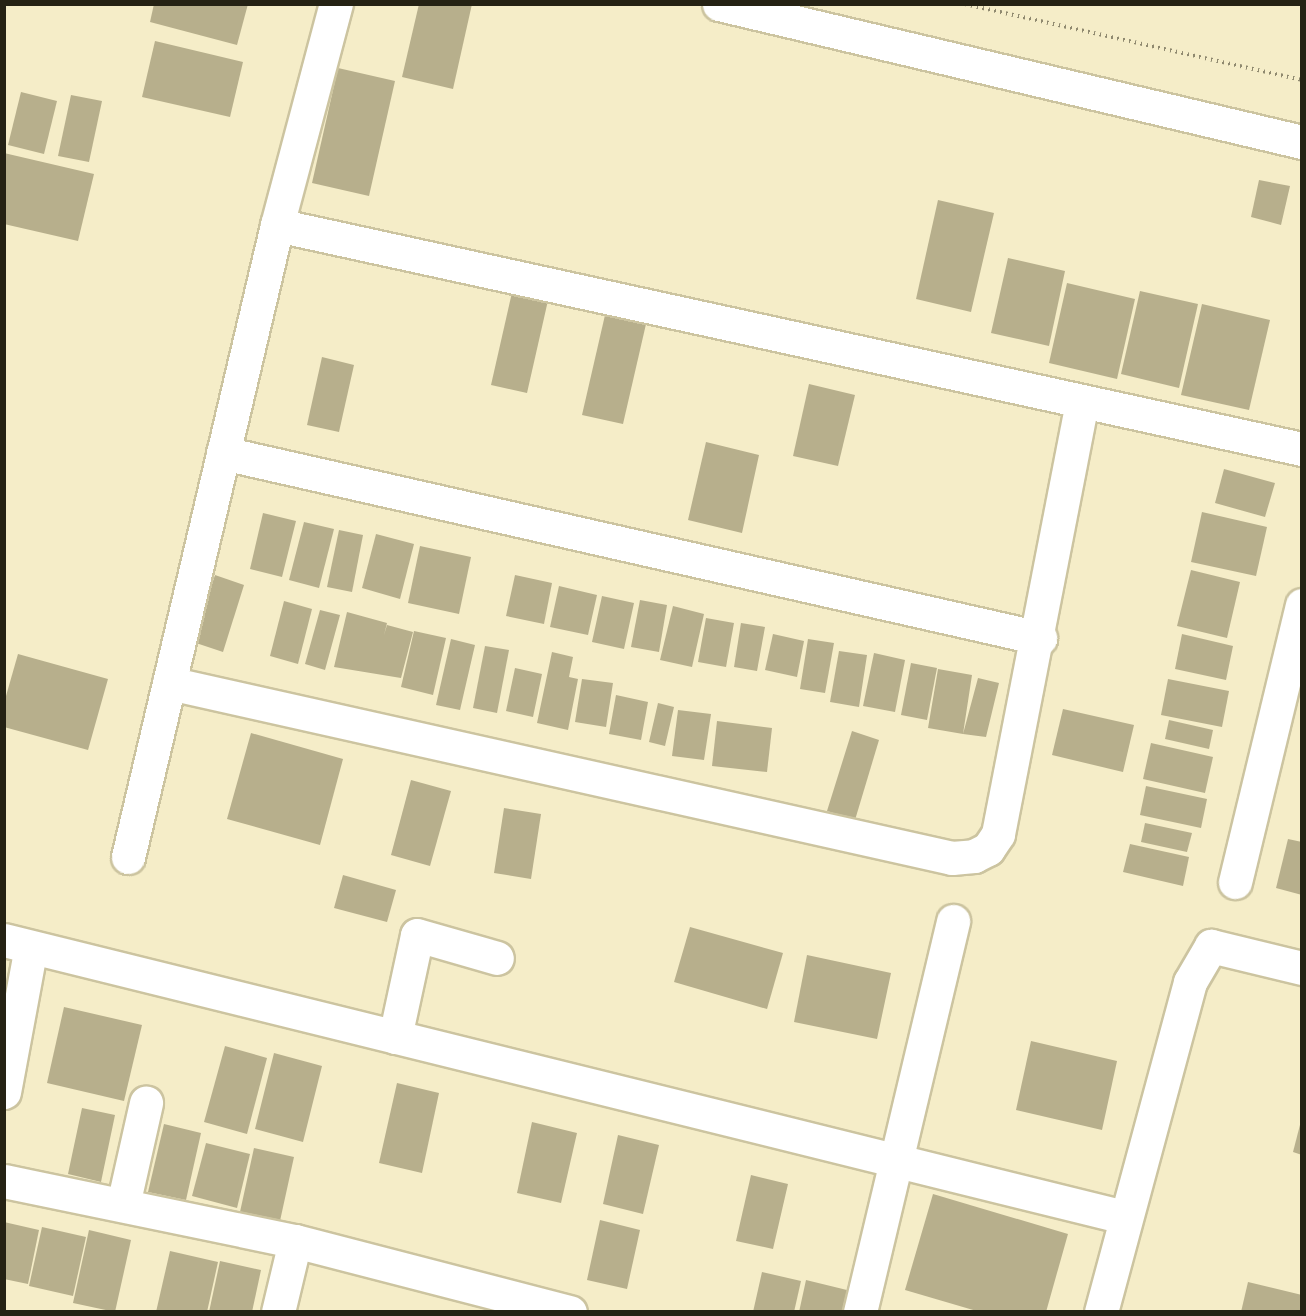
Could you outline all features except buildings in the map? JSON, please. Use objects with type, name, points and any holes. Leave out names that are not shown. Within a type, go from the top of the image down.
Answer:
[{"type":"street","points":[[128,857],[277,225],[336,4]]},
{"type":"street","points":[[718,4],[1302,142]]},
{"type":"street","points":[[277,225],[1082,402],[1302,448]]},
{"type":"street","points":[[169,683],[952,858],[988,849],[998,834],[1040,638],[1082,402]]},
{"type":"street","points":[[223,453],[1040,638]]},
{"type":"street","points":[[1235,882],[1302,605]]},
{"type":"street","points":[[860,1311],[898,1161],[953,921]]},
{"type":"street","points":[[395,1037],[417,935],[497,958]]},
{"type":"street","points":[[4,1092],[18,943],[1124,1217]]},
{"type":"street","points":[[1101,1311],[1124,1217],[1190,982],[1210,946],[1302,968]]},
{"type":"street","points":[[123,1205],[146,1103]]},
{"type":"street","points":[[4,1180],[295,1241],[570,1311]]},
{"type":"street","points":[[278,1311],[295,1241]]},
{"type":"path","points":[[966,4],[1302,80]]}]
